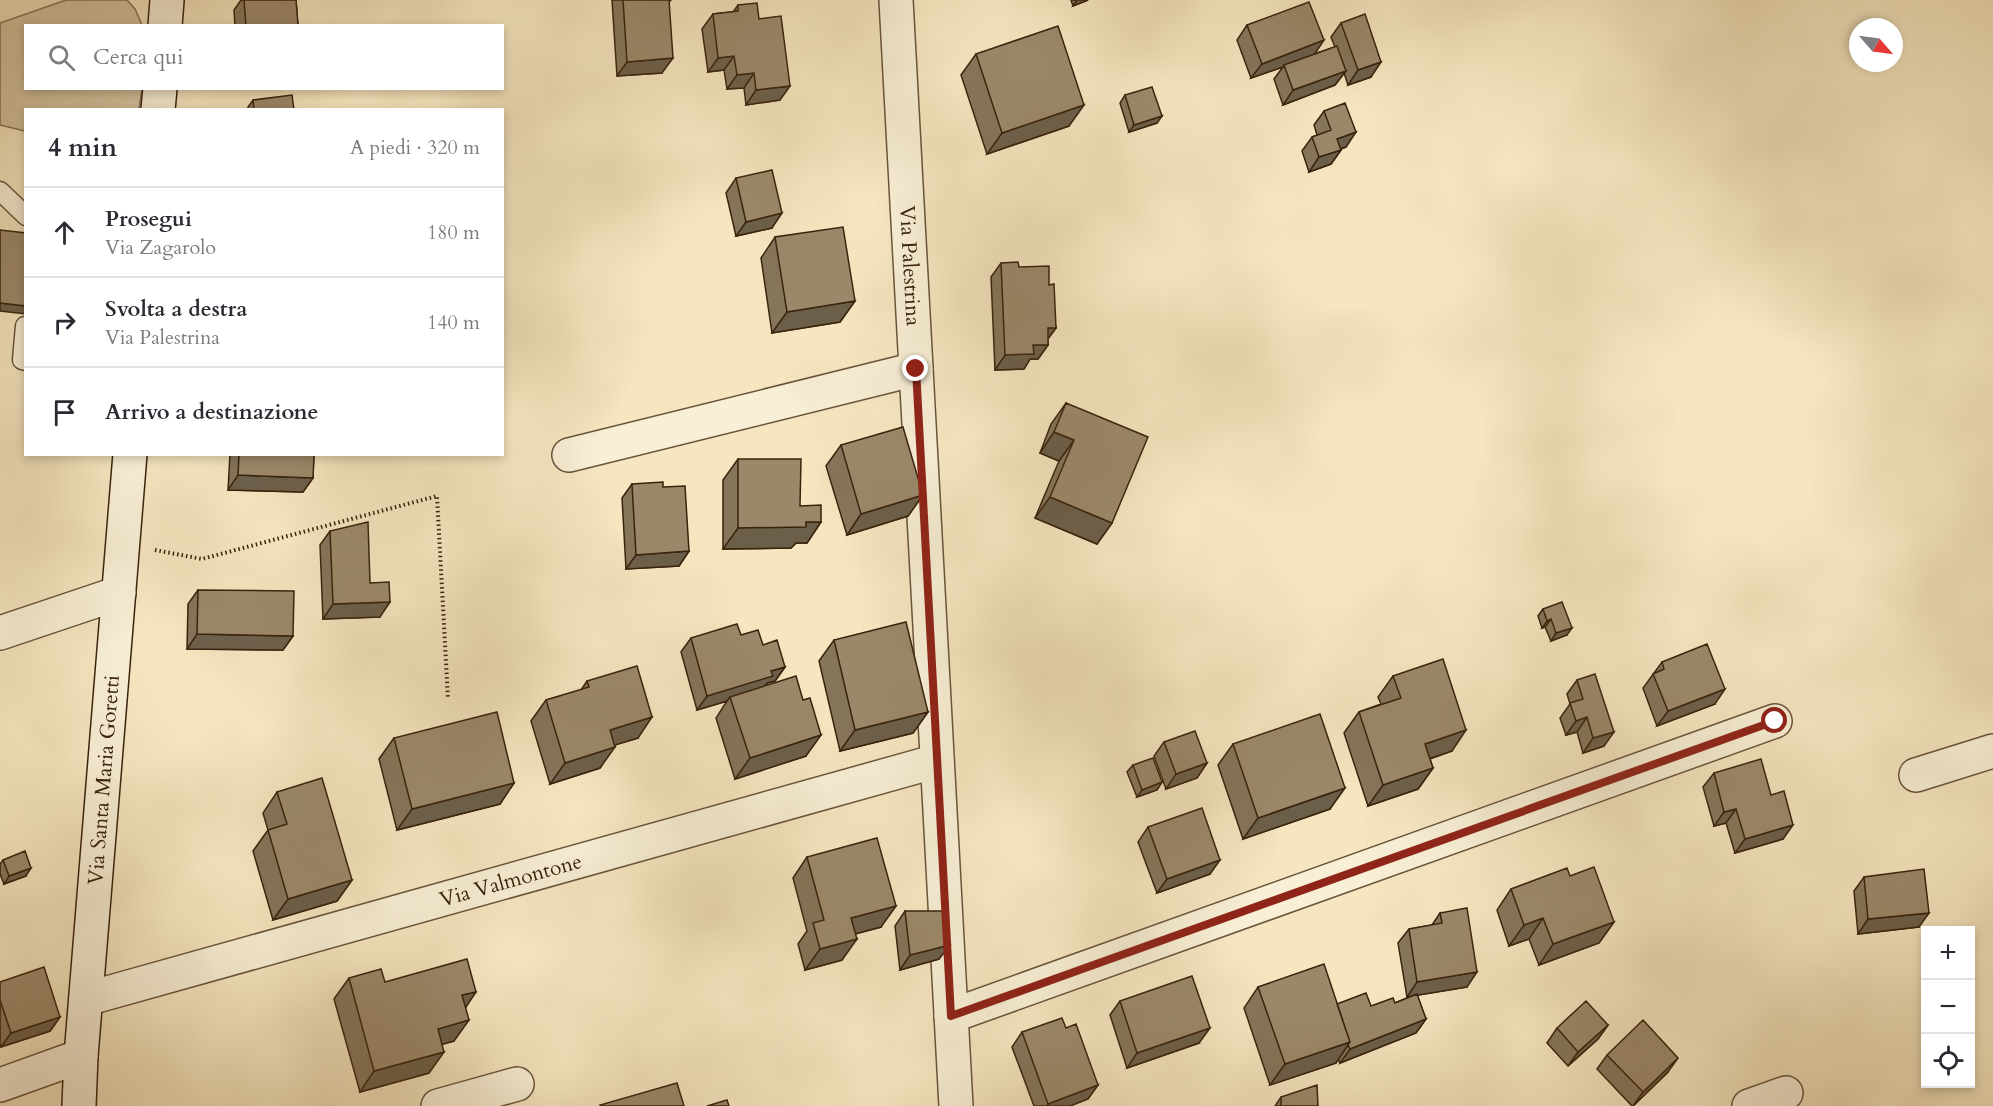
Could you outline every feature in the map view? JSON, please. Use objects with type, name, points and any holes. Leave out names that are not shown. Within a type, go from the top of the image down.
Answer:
[{"type":"street","points":[[165,24],[167,0]]},
{"type":"street","name":"Via Palestrina","points":[[896,0],[956,1106]]},
{"type":"street","points":[[158,108],[160,90]]},
{"type":"street","points":[[569,455],[916,369]]},
{"type":"street","name":"Via Santa Maria Goretti","points":[[79,1106],[81,1056],[130,456]]},
{"type":"street","points":[[0,633],[119,593]]},
{"type":"street","points":[[951,1016],[1775,721]]},
{"type":"street","points":[[1916,775],[1993,751]]},
{"type":"street","name":"Via Valmontone","points":[[86,999],[937,761]]},
{"type":"street","points":[[0,1085],[81,1056]]},
{"type":"street","points":[[438,1106],[517,1084]]},
{"type":"street","points":[[1749,1106],[1786,1093]]},
{"type":"lane","points":[[0,191],[24,214]]},
{"type":"lane","points":[[24,337],[22,360],[24,360]]},
{"type":"path","points":[[123,544],[202,558],[437,496],[448,699]]},
{"type":"shaded area","points":[[66,0],[127,0],[135,9],[142,24],[24,24],[24,90],[142,90],[139,108],[24,108],[24,131],[0,125],[0,23]]},
{"type":"building","points":[[244,0],[296,0],[298,24],[246,24]]},
{"type":"building","points":[[623,0],[669,0],[673,58],[627,62]]},
{"type":"building","points":[[1309,2],[1324,40],[1262,64],[1247,25]]},
{"type":"building","points":[[757,3],[759,19],[781,16],[790,86],[756,90],[754,73],[737,75],[734,56],[718,58],[713,14],[738,11],[738,5]]},
{"type":"building","points":[[1365,14],[1381,62],[1358,70],[1341,23]]},
{"type":"building","points":[[1058,26],[1084,105],[1002,133],[976,54]]},
{"type":"building","points":[[1337,46],[1346,71],[1293,90],[1284,65]]},
{"type":"building","points":[[1152,87],[1162,116],[1134,125],[1125,95]]},
{"type":"building","points":[[292,95],[294,108],[254,108],[253,100]]},
{"type":"building","points":[[1345,103],[1356,132],[1337,139],[1341,150],[1319,157],[1312,137],[1331,130],[1324,111]]},
{"type":"building","points":[[772,170],[782,213],[746,222],[736,178]]},
{"type":"building","points":[[843,227],[855,301],[787,312],[775,237]]},
{"type":"building","points":[[0,230],[24,233],[24,306],[0,303]]},
{"type":"building","points":[[1018,262],[1019,267],[1049,266],[1049,285],[1054,284],[1056,328],[1048,328],[1048,345],[1033,345],[1034,354],[1005,355],[1001,263]]},
{"type":"building","points":[[1066,403],[1148,437],[1112,523],[1050,497],[1074,440],[1054,432]]},
{"type":"building","points":[[903,427],[923,495],[861,514],[841,445]]},
{"type":"building","points":[[239,456],[314,456],[313,478],[238,475]]},
{"type":"building","points":[[738,459],[801,459],[800,506],[821,505],[821,522],[806,522],[806,527],[738,528]]},
{"type":"building","points":[[663,482],[663,487],[685,486],[689,551],[636,555],[632,484]]},
{"type":"building","points":[[368,522],[370,583],[389,582],[390,602],[333,604],[330,531]]},
{"type":"building","points":[[198,590],[294,591],[293,636],[197,634]]},
{"type":"building","points":[[1562,602],[1572,628],[1556,633],[1551,619],[1547,621],[1543,609]]},
{"type":"building","points":[[906,622],[928,712],[855,730],[834,640]]},
{"type":"building","points":[[737,624],[741,635],[758,630],[763,645],[777,640],[785,667],[771,671],[773,676],[707,696],[691,638]]},
{"type":"building","points":[[1707,644],[1725,689],[1668,711],[1653,674],[1664,669],[1662,662]]},
{"type":"building","points":[[1443,659],[1466,730],[1425,744],[1433,768],[1383,785],[1359,712],[1401,698],[1393,676]]},
{"type":"building","points":[[637,666],[652,717],[610,730],[615,747],[565,763],[546,700],[589,687],[587,681]]},
{"type":"building","points":[[1595,674],[1614,732],[1593,738],[1587,717],[1576,721],[1570,703],[1583,699],[1577,680]]},
{"type":"building","points":[[796,676],[803,700],[810,698],[821,735],[750,758],[730,697]]},
{"type":"building","points":[[497,712],[514,783],[412,809],[394,738]]},
{"type":"building","points":[[1320,714],[1345,788],[1258,818],[1233,744]]},
{"type":"building","points":[[1195,731],[1207,763],[1176,774],[1164,742]]},
{"type":"building","points":[[1153,758],[1162,782],[1142,790],[1133,765]]},
{"type":"building","points":[[1761,759],[1771,795],[1784,791],[1793,825],[1745,839],[1736,809],[1724,812],[1714,773]]},
{"type":"building","points":[[322,778],[352,880],[288,899],[268,830],[287,824],[277,792]]},
{"type":"building","points":[[1202,808],[1220,860],[1167,879],[1148,827]]},
{"type":"building","points":[[877,838],[896,906],[851,918],[857,939],[820,949],[813,923],[824,920],[807,857]]},
{"type":"building","points":[[25,851],[31,868],[9,876],[3,860]]},
{"type":"building","points":[[1594,867],[1614,922],[1553,944],[1543,918],[1524,925],[1511,889],[1567,868],[1570,876]]},
{"type":"building","points":[[1924,869],[1929,913],[1868,919],[1864,877]]},
{"type":"building","points":[[1467,908],[1477,972],[1417,982],[1409,929],[1442,923],[1440,913]]},
{"type":"building","points":[[905,911],[946,911],[950,945],[910,955]]},
{"type":"building","points":[[467,959],[476,992],[462,995],[469,1020],[438,1029],[444,1052],[374,1071],[349,978],[381,969],[385,982]]},
{"type":"building","points":[[1324,964],[1350,1042],[1285,1064],[1258,987]]},
{"type":"building","points":[[44,967],[60,1017],[11,1033],[0,1000],[0,982]]},
{"type":"building","points":[[1192,976],[1210,1028],[1137,1053],[1120,1001]]},
{"type":"building","points":[[1366,993],[1371,1006],[1393,998],[1395,1003],[1417,994],[1426,1019],[1350,1049],[1348,1045],[1350,1042],[1337,1004]]},
{"type":"building","points":[[1586,1001],[1608,1025],[1578,1052],[1557,1028]]},
{"type":"building","points":[[1062,1018],[1066,1028],[1076,1024],[1098,1085],[1048,1104],[1022,1032]]},
{"type":"building","points":[[1643,1020],[1678,1058],[1643,1092],[1607,1055]]},
{"type":"building","points":[[677,1083],[684,1106],[600,1105]]},
{"type":"building","points":[[1317,1085],[1318,1106],[1281,1106],[1281,1097]]},
{"type":"building","points":[[727,1100],[729,1106],[707,1106]]},
{"type":"route","points":[[916,369],[951,1016],[1775,721]]}]
